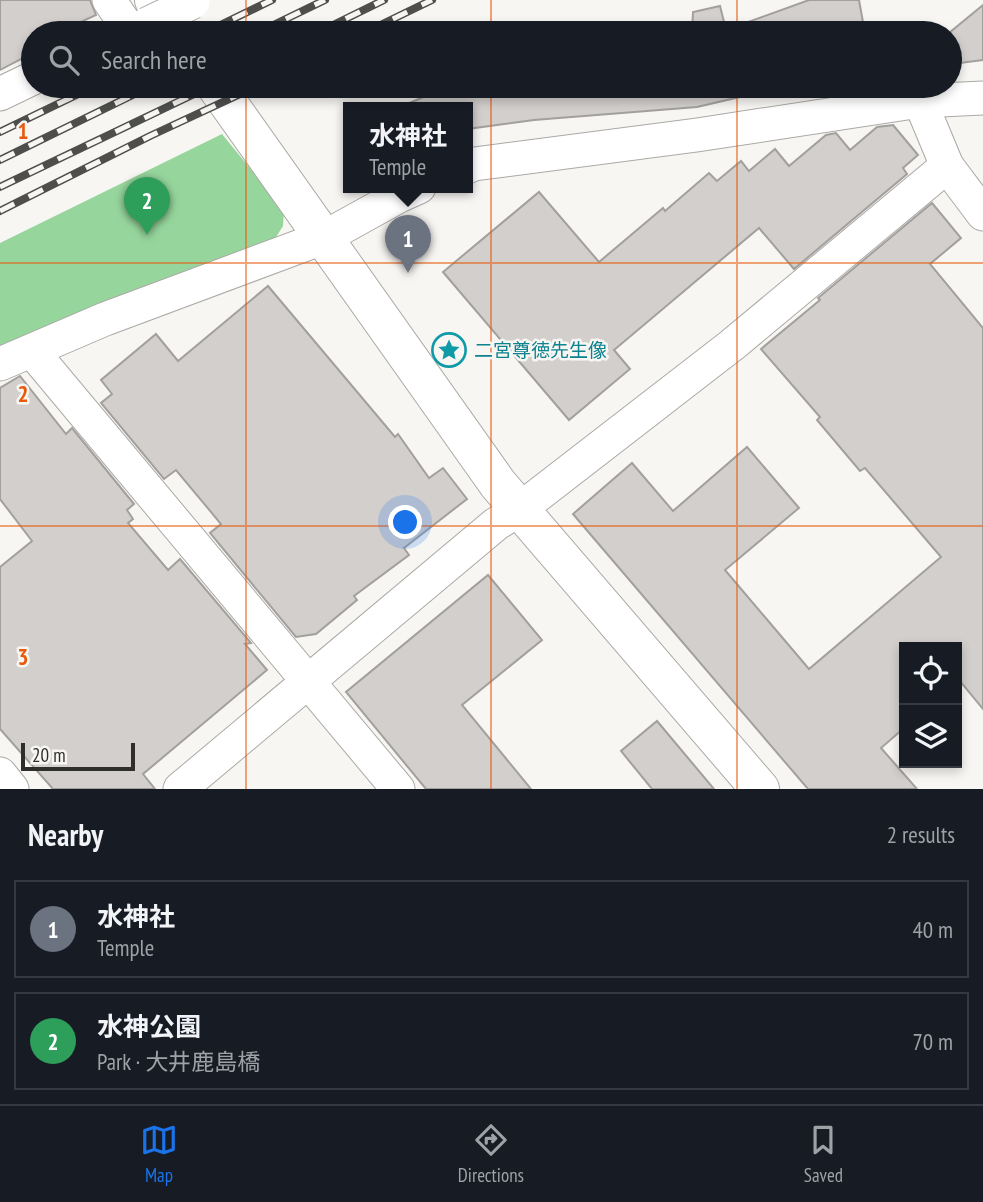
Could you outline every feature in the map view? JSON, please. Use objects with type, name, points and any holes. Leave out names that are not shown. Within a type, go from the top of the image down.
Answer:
[{"type":"street","points":[[109,0],[160,18]]},
{"type":"street","points":[[1,91],[21,83]]},
{"type":"street","points":[[225,98],[498,484],[760,789]]},
{"type":"street","points":[[473,164],[920,102],[983,99]]},
{"type":"street","points":[[920,102],[947,166],[983,214]]},
{"type":"street","points":[[180,789],[496,524],[520,509],[732,345],[947,166]]},
{"type":"street","points":[[0,364],[106,319],[324,237],[406,193]]},
{"type":"street","points":[[32,351],[398,789]]},
{"type":"street","points":[[0,774],[12,789]]},
{"type":"green space","points":[[222,134],[284,210],[283,226],[271,245],[0,352],[0,243]]},
{"type":"building","points":[[0,0],[90,0],[96,15],[83,21],[21,21],[21,59],[0,70]]},
{"type":"building","points":[[809,0],[859,0],[863,21],[751,21]]},
{"type":"building","points":[[983,5],[983,60],[962,63],[962,22]]},
{"type":"building","points":[[720,6],[724,21],[693,21],[693,12]]},
{"type":"building","points":[[421,98],[736,98],[697,107],[534,120],[473,128],[473,102],[412,102]]},
{"type":"building","points":[[893,125],[918,155],[903,168],[907,174],[794,269],[759,228],[614,350],[630,369],[569,420],[443,272],[539,192],[599,262],[709,173],[717,181],[741,161],[749,171],[775,149],[789,166],[826,135],[836,133],[850,150],[877,127]]},
{"type":"building","points":[[932,203],[961,238],[930,264],[983,328],[983,709],[962,683],[962,642],[899,642],[899,732],[881,748],[917,789],[808,789],[573,514],[632,463],[673,511],[747,447],[799,508],[725,570],[809,669],[941,557],[865,468],[860,471],[817,420],[820,417],[761,349],[820,300],[818,298]]},
{"type":"building","points":[[268,286],[395,437],[398,434],[429,478],[443,468],[467,499],[404,548],[409,555],[354,596],[357,600],[316,634],[296,637],[210,533],[221,524],[176,470],[164,479],[101,403],[112,394],[101,380],[156,334],[178,361]]},
{"type":"building","points":[[20,376],[66,434],[72,428],[134,504],[127,510],[133,519],[128,523],[168,570],[180,559],[251,643],[245,644],[267,670],[143,774],[155,789],[53,789],[0,729],[0,567],[32,541],[0,499],[0,388]]},
{"type":"building","points":[[488,575],[542,640],[462,705],[531,789],[426,789],[346,692]]},
{"type":"building","points":[[657,721],[714,789],[652,789],[621,751]]},
{"type":"railway","points":[[229,21],[272,0]]},
{"type":"railway","points":[[282,21],[325,0]]},
{"type":"railway","points":[[341,21],[384,0]]},
{"type":"railway","points":[[389,21],[432,0]]},
{"type":"railway","points":[[0,132],[70,98]]},
{"type":"railway","points":[[0,160],[127,98]]},
{"type":"railway","points":[[0,187],[186,98]]},
{"type":"railway","points":[[0,211],[231,98]]},
{"type":"place","name":"水神公園","points":[[147,235]]},
{"type":"place","name":"水神社","points":[[408,273]]},
{"type":"place","name":"二宮尊徳先生像","points":[[449,350]]}]
